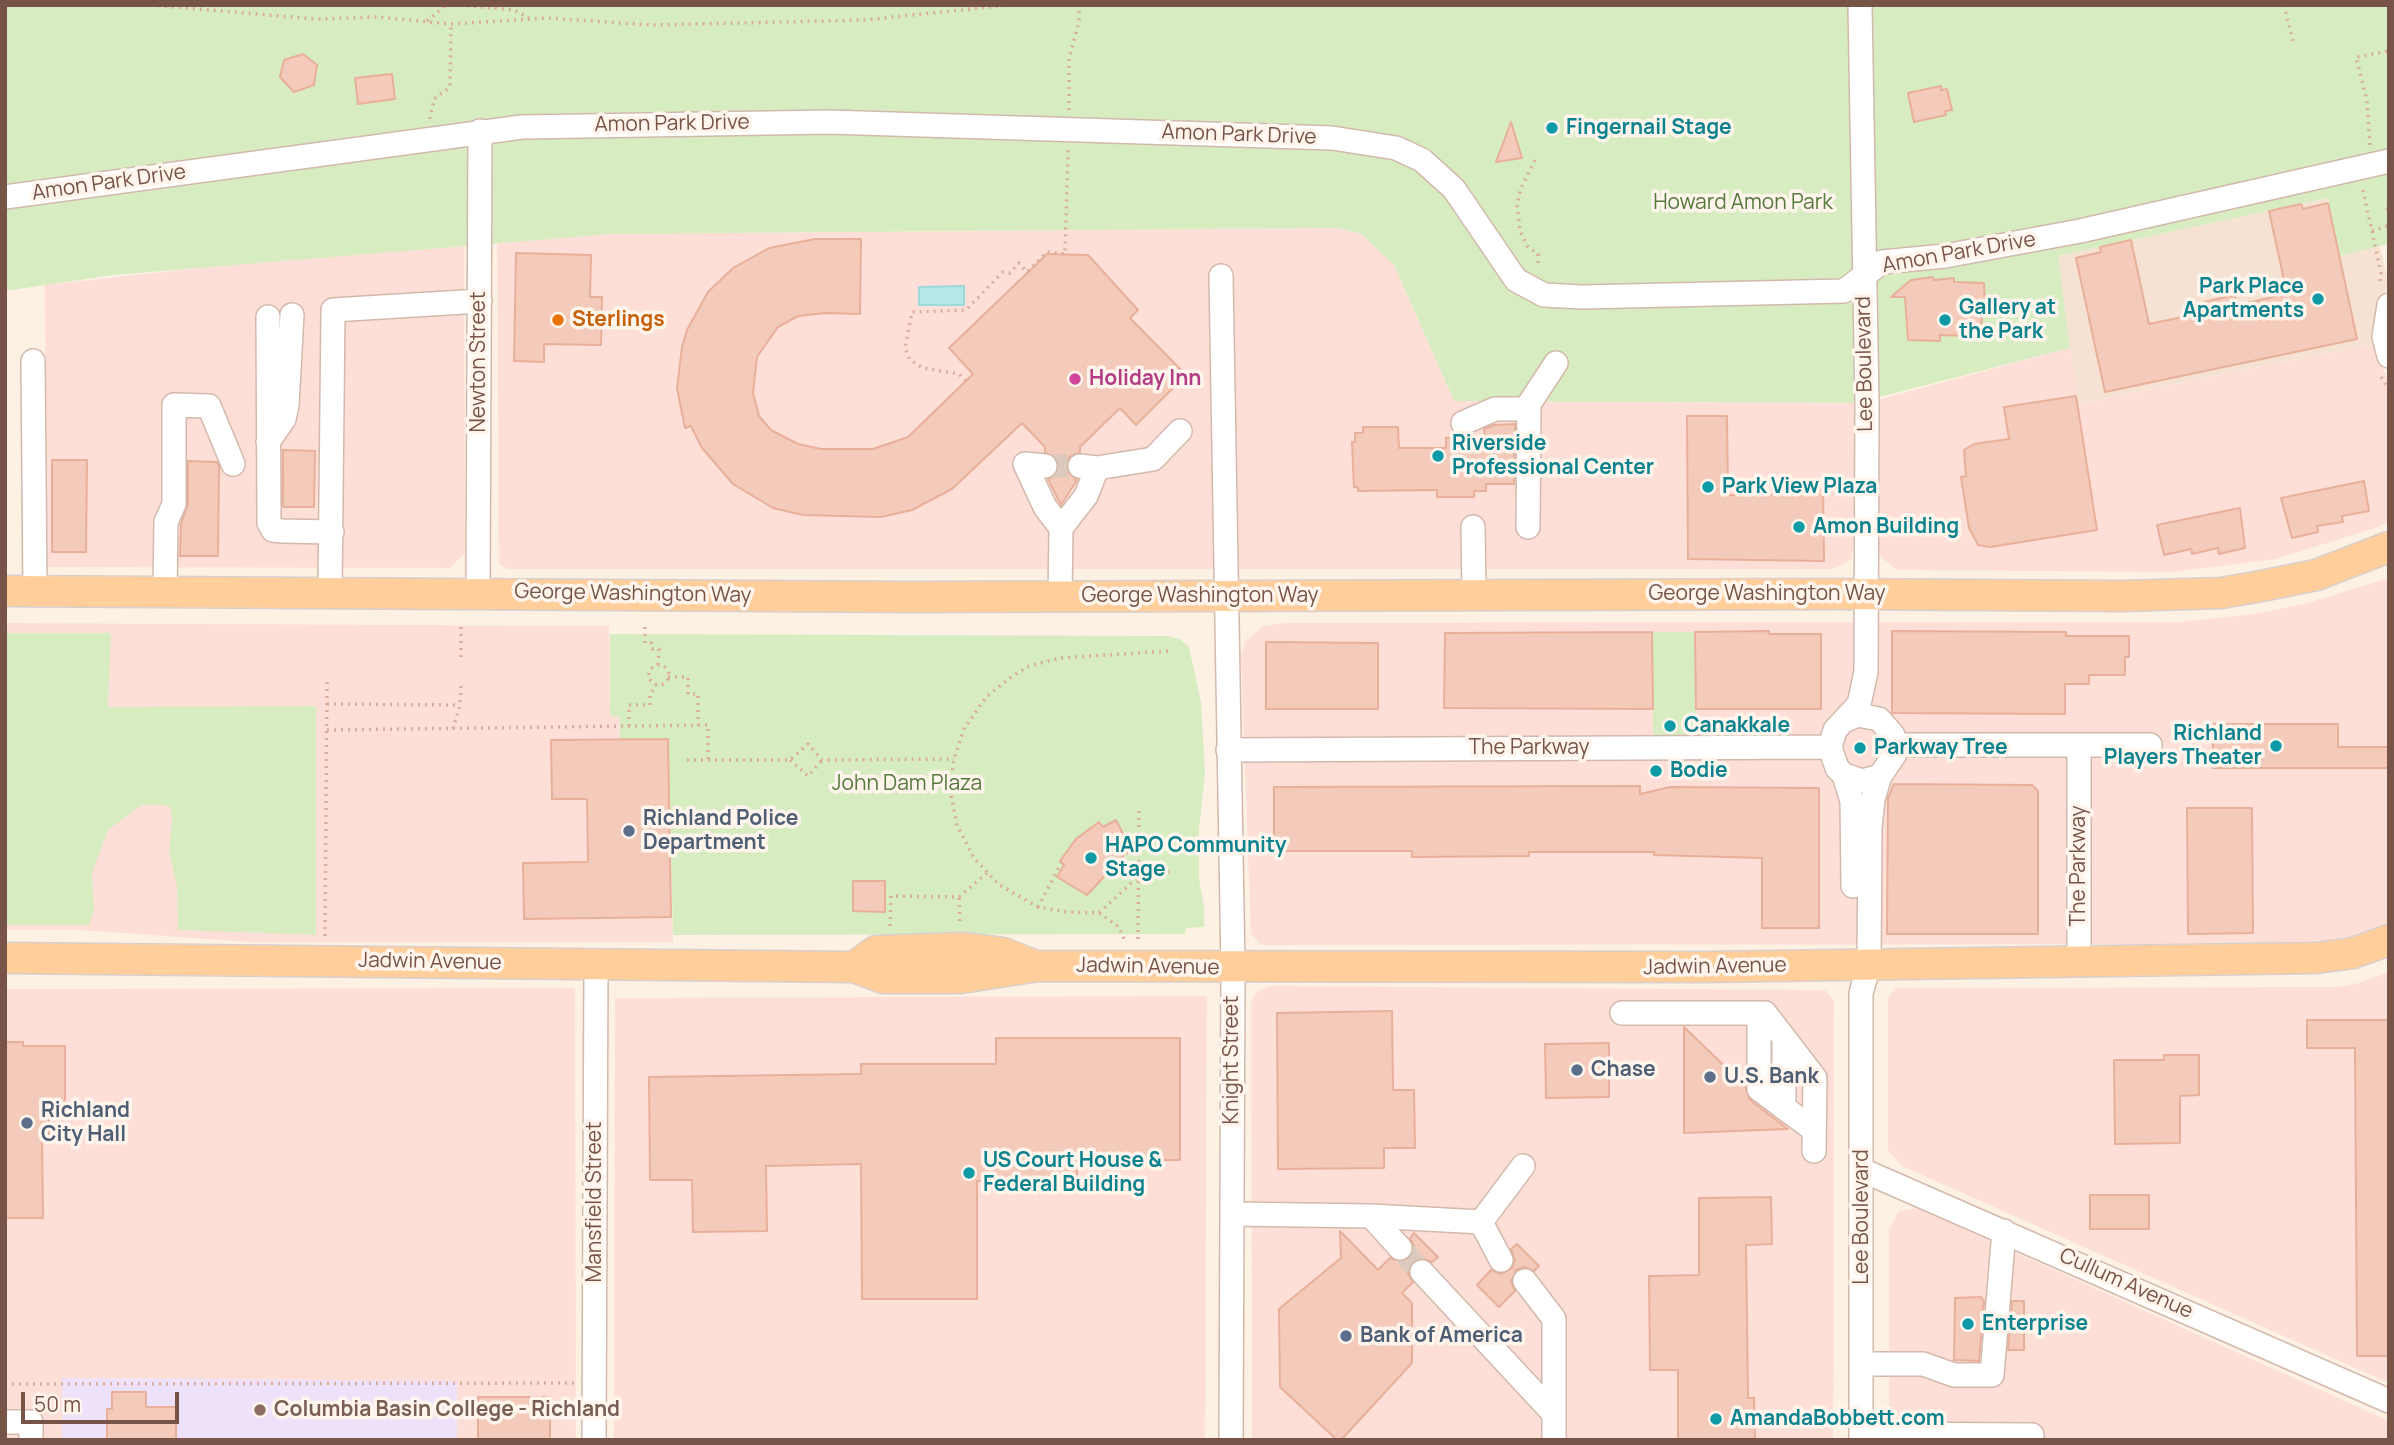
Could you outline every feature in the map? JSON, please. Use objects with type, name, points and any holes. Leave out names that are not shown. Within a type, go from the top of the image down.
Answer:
[{"type":"main road","name":"George Washington Way","points":[[20,591],[1060,596],[2123,596],[2221,593],[2316,575],[2389,547]]},
{"type":"main road","name":"Jadwin Avenue","points":[[5,958],[854,967],[876,951],[961,948],[1003,953],[1038,966],[1233,968],[1861,965],[2326,958],[2353,953],[2389,940]]},
{"type":"street","name":"Lee Boulevard","points":[[1860,5],[1865,683],[1859,704],[1835,730],[1830,747],[1837,768],[1844,775],[1852,802],[1861,965],[1861,1437]]},
{"type":"street","name":"Amon Park Drive","points":[[5,197],[522,127],[773,122],[1069,128],[1332,138],[1396,148],[1422,160],[1445,178],[1516,280],[1538,293],[1565,297],[1837,292],[1849,288],[1884,261],[1936,258],[2080,231],[2382,162]]},
{"type":"street","name":"Newton Street","points":[[478,593],[480,131]]},
{"type":"street","name":"Knight Street","points":[[1221,276],[1233,968],[1231,1440]]},
{"type":"street","points":[[2382,361],[2383,297]]},
{"type":"street","points":[[330,592],[333,310],[480,301]]},
{"type":"street","points":[[268,442],[284,419],[287,405],[292,314]]},
{"type":"street","points":[[268,317],[269,523],[273,530],[332,532]]},
{"type":"street","points":[[20,591],[33,361]]},
{"type":"street","points":[[1528,527],[1529,404],[1556,363]]},
{"type":"street","points":[[165,591],[166,522],[174,504],[174,405],[209,406],[233,464]]},
{"type":"street","points":[[1463,423],[1495,409],[1529,409]]},
{"type":"street","points":[[1060,596],[1061,528],[1086,496],[1088,467],[1153,458],[1180,431]]},
{"type":"street","points":[[1035,465],[1045,508],[1061,528]]},
{"type":"street","points":[[1473,527],[1474,596]]},
{"type":"street","points":[[1848,719],[1858,715],[1879,719],[1887,726],[1896,745],[2150,745]]},
{"type":"street","name":"Lee Boulevard","points":[[1861,965],[1873,799],[1880,776],[1892,763],[1896,745]]},
{"type":"street","name":"The Parkway","points":[[2079,745],[2079,960]]},
{"type":"street","name":"The Parkway","points":[[1228,750],[1830,747]]},
{"type":"street","points":[[1844,775],[1862,781],[1880,776]]},
{"type":"street","name":"Mansfield Street","points":[[594,1440],[596,963]]},
{"type":"street","points":[[1622,1013],[1772,1024],[1815,1078],[1796,1121]]},
{"type":"street","points":[[1772,1024],[1759,1089],[1796,1121]]},
{"type":"street","points":[[1772,1024],[1796,1121]]},
{"type":"street","points":[[1481,1222],[1523,1166]]},
{"type":"street","name":"Cullum Avenue","points":[[1863,1170],[2389,1401]]},
{"type":"street","points":[[1231,1214],[1371,1216],[1481,1222]]},
{"type":"street","points":[[1371,1216],[1400,1248]]},
{"type":"street","points":[[1481,1222],[1501,1259]]},
{"type":"street","points":[[1861,1364],[1923,1364],[1954,1375],[1993,1375],[2004,1231]]},
{"type":"street","points":[[1422,1272],[1554,1414]]},
{"type":"street","points":[[1525,1281],[1554,1319],[1554,1440]]},
{"type":"street","points":[[5,1422],[31,1422],[31,1440]]},
{"type":"street","points":[[1861,1437],[2032,1434],[2032,1440]]},
{"type":"path","points":[[151,5],[295,18],[377,17],[451,24],[530,19],[652,25],[866,20],[1007,5]]},
{"type":"path","points":[[425,22],[446,5]]},
{"type":"path","points":[[460,5],[514,10],[530,19]]},
{"type":"path","points":[[966,381],[959,374],[923,368],[910,360],[905,348],[912,312],[966,310],[1003,272],[1010,273],[1019,263],[1027,272],[1047,253],[1066,254],[1069,59],[1079,22],[1079,5]]},
{"type":"path","points":[[2284,5],[2294,45]]},
{"type":"path","points":[[431,124],[434,99],[450,87],[451,24]]},
{"type":"path","points":[[2383,297],[2381,273],[2362,186],[2380,181],[2382,162],[2369,140],[2367,101],[2356,57],[2389,51]]},
{"type":"path","points":[[1535,160],[1521,188],[1517,205],[1523,240],[1532,252],[1538,254],[1538,293]]},
{"type":"path","points":[[2389,204],[2385,205],[2389,210]]},
{"type":"path","points":[[2372,231],[2389,225]]},
{"type":"path","points":[[2382,361],[2389,390]]},
{"type":"path","points":[[461,627],[461,658]]},
{"type":"path","points":[[645,627],[645,643],[651,643],[652,649],[659,649],[658,666],[649,673],[649,679],[656,685],[662,685],[668,677]]},
{"type":"path","points":[[1124,939],[1119,927],[1099,913],[1038,907],[1010,892],[987,873],[963,841],[957,825],[950,789],[954,759],[972,713],[999,685],[1029,666],[1061,658],[1168,651]]},
{"type":"path","points":[[658,666],[666,669],[668,677]]},
{"type":"path","points":[[668,677],[688,677],[688,694],[698,694],[698,725]]},
{"type":"path","points":[[325,936],[327,678]]},
{"type":"path","points":[[629,726],[629,705],[650,705],[650,695],[656,685]]},
{"type":"path","points":[[453,729],[460,705],[461,686]]},
{"type":"path","points":[[327,704],[460,705]]},
{"type":"path","points":[[327,730],[708,725],[708,760]]},
{"type":"path","points":[[687,760],[790,760],[807,744],[822,760]]},
{"type":"path","points":[[790,760],[807,776],[822,760],[954,759]]},
{"type":"path","points":[[1138,939],[1139,809]]},
{"type":"path","points":[[1038,907],[1061,863]]},
{"type":"path","points":[[1099,913],[1142,873],[1171,872]]},
{"type":"path","points":[[890,938],[891,897],[959,897],[987,873]]},
{"type":"path","points":[[5,1384],[594,1382]]},
{"type":"shaded area","points":[[2328,198],[2340,256],[2380,246],[2388,283],[2379,306],[2377,343],[2078,404],[2057,256]]},
{"type":"shaded area","points":[[1337,228],[1361,234],[1394,265],[1454,401],[1856,403],[1855,539],[1851,560],[1832,569],[508,569],[499,564],[497,242],[611,234]]},
{"type":"shaded area","points":[[464,246],[465,553],[450,568],[46,567],[45,285],[262,261]]},
{"type":"shaded area","points":[[2377,343],[2379,359],[2389,382],[2389,521],[2378,527],[2276,559],[2171,572],[1897,570],[1881,557],[1877,546],[1877,400],[2070,348],[2079,404]]},
{"type":"shaded area","points":[[2389,578],[2389,924],[2372,933],[2348,940],[2293,944],[1262,945],[1251,935],[1241,656],[1245,642],[1263,626],[1285,623],[2180,622],[2255,614],[2308,603]]},
{"type":"shaded area","points":[[5,623],[609,626],[610,716],[619,717],[620,739],[668,739],[673,942],[250,942],[80,930],[5,930]]},
{"type":"shaded area","points":[[2389,972],[2389,1383],[1902,1166],[1888,1150],[1888,997],[1896,988],[2339,987]]},
{"type":"shaded area","points":[[1271,986],[1825,990],[1834,1001],[1833,1440],[1252,1440],[1251,1003],[1257,991]]},
{"type":"shaded area","points":[[575,988],[576,1440],[457,1440],[457,1381],[62,1378],[62,1440],[5,1440],[5,989]]},
{"type":"shaded area","points":[[1207,996],[1205,1440],[614,1440],[615,998]]},
{"type":"shaded area","points":[[1917,1208],[2389,1421],[2389,1440],[1889,1440],[1889,1230],[1898,1212]]},
{"type":"shaded area","name":"Columbia Basin College - Richland","points":[[62,1378],[457,1381],[457,1440],[62,1440]]},
{"type":"green space","name":"Howard Amon Park","points":[[5,5],[2389,5],[2389,244],[2340,256],[2328,198],[2058,256],[2070,348],[1856,403],[1454,401],[1394,265],[1361,234],[1337,228],[611,234],[114,275],[5,291]]},
{"type":"green space","points":[[1652,632],[1695,632],[1696,739],[1653,739]]},
{"type":"green space","points":[[5,633],[111,633],[108,707],[316,706],[316,935],[178,930],[177,886],[169,852],[172,819],[170,807],[162,805],[142,805],[108,830],[92,873],[94,911],[89,925],[5,925]]},
{"type":"green space","name":"John Dam Plaza","points":[[610,634],[1168,636],[1180,639],[1189,647],[1201,702],[1205,773],[1199,829],[1199,879],[1204,927],[1186,928],[1185,934],[673,935],[668,739],[620,739],[619,717],[610,716]]},
{"type":"water","points":[[964,286],[964,305],[919,305],[919,287]]},
{"type":"building","points":[[303,54],[317,65],[314,85],[294,92],[280,77],[284,60]]},
{"type":"building","points":[[392,74],[395,99],[358,104],[355,78]]},
{"type":"building","points":[[1941,86],[1941,90],[1947,89],[1952,110],[1945,111],[1946,115],[1914,122],[1908,93]]},
{"type":"building","points":[[1511,122],[1522,158],[1496,162]]},
{"type":"building","name":"Park Place Apartments","points":[[2328,203],[2357,339],[2105,392],[2076,258],[2101,252],[2100,247],[2131,240],[2149,324],[2201,313],[2199,303],[2235,295],[2237,305],[2287,294],[2269,211],[2301,204],[2303,209]]},
{"type":"building","name":"Holiday Inn","points":[[815,239],[861,239],[860,314],[798,316],[778,327],[757,357],[753,393],[759,416],[771,430],[798,444],[821,449],[873,449],[908,437],[973,374],[949,348],[1047,254],[1088,255],[1138,310],[1130,318],[1186,375],[1136,425],[1120,408],[1080,447],[1080,452],[1069,457],[1067,471],[1077,480],[1061,505],[1048,479],[1057,474],[1057,460],[1045,452],[1045,447],[1022,423],[952,489],[912,510],[881,517],[803,515],[773,508],[733,484],[702,448],[691,426],[685,428],[677,388],[682,347],[687,330],[708,292],[733,268],[769,248]]},
{"type":"building","name":"Sterlings","points":[[516,253],[591,255],[590,297],[602,297],[601,345],[544,344],[544,362],[514,361]]},
{"type":"building","name":"Gallery at the Park","points":[[1933,277],[1934,280],[1954,278],[1954,282],[1984,283],[1985,302],[1981,331],[1971,336],[1940,335],[1940,341],[1908,340],[1905,297],[1891,297],[1911,280]]},
{"type":"building","points":[[2076,396],[2097,530],[1990,547],[1978,545],[1969,528],[1961,477],[1966,476],[1964,450],[1974,444],[2009,439],[2004,407]]},
{"type":"building","points":[[1687,416],[1727,416],[1728,495],[1774,494],[1773,485],[1823,484],[1824,561],[1688,559]]},
{"type":"building","name":"Riverside Professional Center","points":[[1515,424],[1514,484],[1486,484],[1486,491],[1474,491],[1474,497],[1437,497],[1437,490],[1358,491],[1358,487],[1354,487],[1352,442],[1355,442],[1355,433],[1363,433],[1363,427],[1398,427],[1399,448],[1446,448],[1446,438],[1485,438],[1484,429],[1494,425]]},
{"type":"building","points":[[283,450],[315,451],[314,507],[283,507]]},
{"type":"building","points":[[52,460],[87,460],[86,552],[52,552]]},
{"type":"building","points":[[188,461],[217,462],[219,466],[218,556],[180,556],[181,524],[188,504]]},
{"type":"building","points":[[2364,481],[2369,511],[2342,516],[2343,522],[2317,526],[2318,532],[2292,538],[2281,498]]},
{"type":"building","points":[[2240,508],[2245,548],[2219,554],[2218,548],[2192,554],[2191,549],[2164,555],[2157,525]]},
{"type":"building","points":[[1769,631],[1769,634],[1821,634],[1821,709],[1696,709],[1695,632]]},
{"type":"building","points":[[1892,631],[2066,632],[2066,636],[2129,636],[2129,657],[2125,657],[2125,675],[2089,675],[2089,684],[2065,684],[2065,714],[1892,713]]},
{"type":"building","points":[[1652,632],[1653,709],[1444,708],[1445,633]]},
{"type":"building","points":[[1266,642],[1378,643],[1378,709],[1266,709]]},
{"type":"building","name":"Richland Players Theater","points":[[2213,724],[2338,724],[2338,747],[2389,747],[2389,768],[2213,768]]},
{"type":"building","name":"Richland Police Department","points":[[668,739],[671,917],[524,919],[523,863],[588,862],[587,799],[552,799],[551,740]]},
{"type":"building","points":[[1894,784],[2032,785],[2038,791],[2038,934],[1887,934],[1888,798]]},
{"type":"building","points":[[1640,786],[1640,794],[1670,787],[1819,788],[1819,928],[1762,928],[1762,858],[1654,855],[1654,852],[1529,852],[1529,856],[1412,857],[1412,851],[1274,851],[1274,787]]},
{"type":"building","points":[[2187,808],[2252,808],[2253,933],[2188,934]]},
{"type":"building","name":"HAPO Community Stage","points":[[1116,820],[1132,851],[1125,854],[1087,895],[1057,877],[1064,865],[1060,861],[1076,839],[1099,822],[1103,827]]},
{"type":"building","points":[[853,881],[885,881],[885,912],[853,911]]},
{"type":"building","points":[[1392,1011],[1393,1090],[1414,1090],[1415,1148],[1384,1148],[1384,1168],[1278,1169],[1277,1013]]},
{"type":"building","points":[[2307,1020],[2389,1020],[2389,1356],[2357,1356],[2355,1048],[2307,1048]]},
{"type":"building","name":"U.S. Bank","points":[[1684,1027],[1745,1086],[1750,1100],[1788,1129],[1684,1133]]},
{"type":"building","name":"US Court House & Federal Building","points":[[996,1038],[1180,1038],[1180,1160],[1077,1160],[1077,1181],[977,1181],[977,1299],[862,1299],[861,1164],[766,1166],[767,1231],[693,1232],[692,1180],[650,1180],[649,1077],[861,1074],[861,1064],[996,1064]]},
{"type":"building","name":"Richland City Hall","points":[[5,1042],[23,1042],[23,1046],[65,1046],[65,1108],[49,1108],[49,1138],[42,1138],[43,1218],[5,1218]]},
{"type":"building","name":"Chase","points":[[1609,1043],[1609,1097],[1546,1098],[1545,1044]]},
{"type":"building","points":[[2164,1055],[2199,1055],[2199,1095],[2180,1096],[2180,1143],[2115,1144],[2114,1060],[2164,1060]]},
{"type":"building","points":[[2090,1195],[2149,1195],[2149,1229],[2090,1229]]},
{"type":"building","points":[[1771,1197],[1772,1244],[1746,1245],[1748,1398],[1754,1398],[1755,1440],[1678,1440],[1678,1370],[1650,1370],[1649,1276],[1699,1275],[1699,1198]]},
{"type":"building","name":"Bank of America","points":[[1340,1231],[1378,1270],[1390,1258],[1402,1262],[1410,1258],[1414,1246],[1410,1238],[1414,1233],[1438,1257],[1432,1262],[1420,1258],[1412,1262],[1408,1274],[1413,1282],[1402,1293],[1412,1303],[1412,1363],[1341,1440],[1337,1440],[1280,1387],[1279,1309],[1341,1258]]},
{"type":"building","points":[[1517,1244],[1539,1266],[1534,1271],[1524,1267],[1516,1270],[1511,1282],[1515,1291],[1499,1307],[1477,1285],[1491,1270],[1501,1274],[1512,1268],[1515,1260],[1511,1249]]},
{"type":"building","name":"Enterprise","points":[[1981,1297],[1984,1301],[1979,1361],[1954,1360],[1955,1298]]},
{"type":"building","points":[[2012,1301],[2024,1301],[2024,1350],[2008,1350]]},
{"type":"building","points":[[112,1392],[146,1392],[146,1407],[176,1407],[176,1440],[107,1440],[107,1409],[112,1409]]},
{"type":"building","points":[[478,1397],[550,1397],[550,1440],[478,1440]]},
{"type":"tunnel","points":[[1045,466],[1080,466]]},
{"type":"tunnel","points":[[1400,1248],[1422,1272]]},
{"type":"place","name":"Fingernail Stage","points":[[1552,128]]},
{"type":"place","name":"Park Place Apartments","points":[[2318,299]]},
{"type":"place","name":"Sterlings","points":[[558,320]]},
{"type":"place","name":"Gallery at the Park","points":[[1945,320]]},
{"type":"place","name":"Holiday Inn","points":[[1075,379]]},
{"type":"place","name":"Riverside Professional Center","points":[[1438,456]]},
{"type":"place","name":"Park View Plaza","points":[[1708,487]]},
{"type":"place","name":"Amon Building","points":[[1799,527]]},
{"type":"place","name":"Canakkale","points":[[1670,726]]},
{"type":"place","name":"Richland Players Theater","points":[[2276,746]]},
{"type":"place","name":"Parkway Tree","points":[[1860,748]]},
{"type":"place","name":"Bodie","points":[[1656,771]]},
{"type":"place","name":"Richland Police Department","points":[[629,831]]},
{"type":"place","name":"HAPO Community Stage","points":[[1091,858]]},
{"type":"place","name":"Chase","points":[[1577,1070]]},
{"type":"place","name":"U.S. Bank","points":[[1710,1077]]},
{"type":"place","name":"Richland City Hall","points":[[27,1123]]},
{"type":"place","name":"US Court House & Federal Building","points":[[969,1173]]},
{"type":"place","name":"Enterprise","points":[[1968,1324]]},
{"type":"place","name":"Bank of America","points":[[1346,1336]]},
{"type":"place","name":"Columbia Basin College - Richland","points":[[260,1410]]},
{"type":"place","name":"AmandaBobbett.com","points":[[1716,1419]]}]
